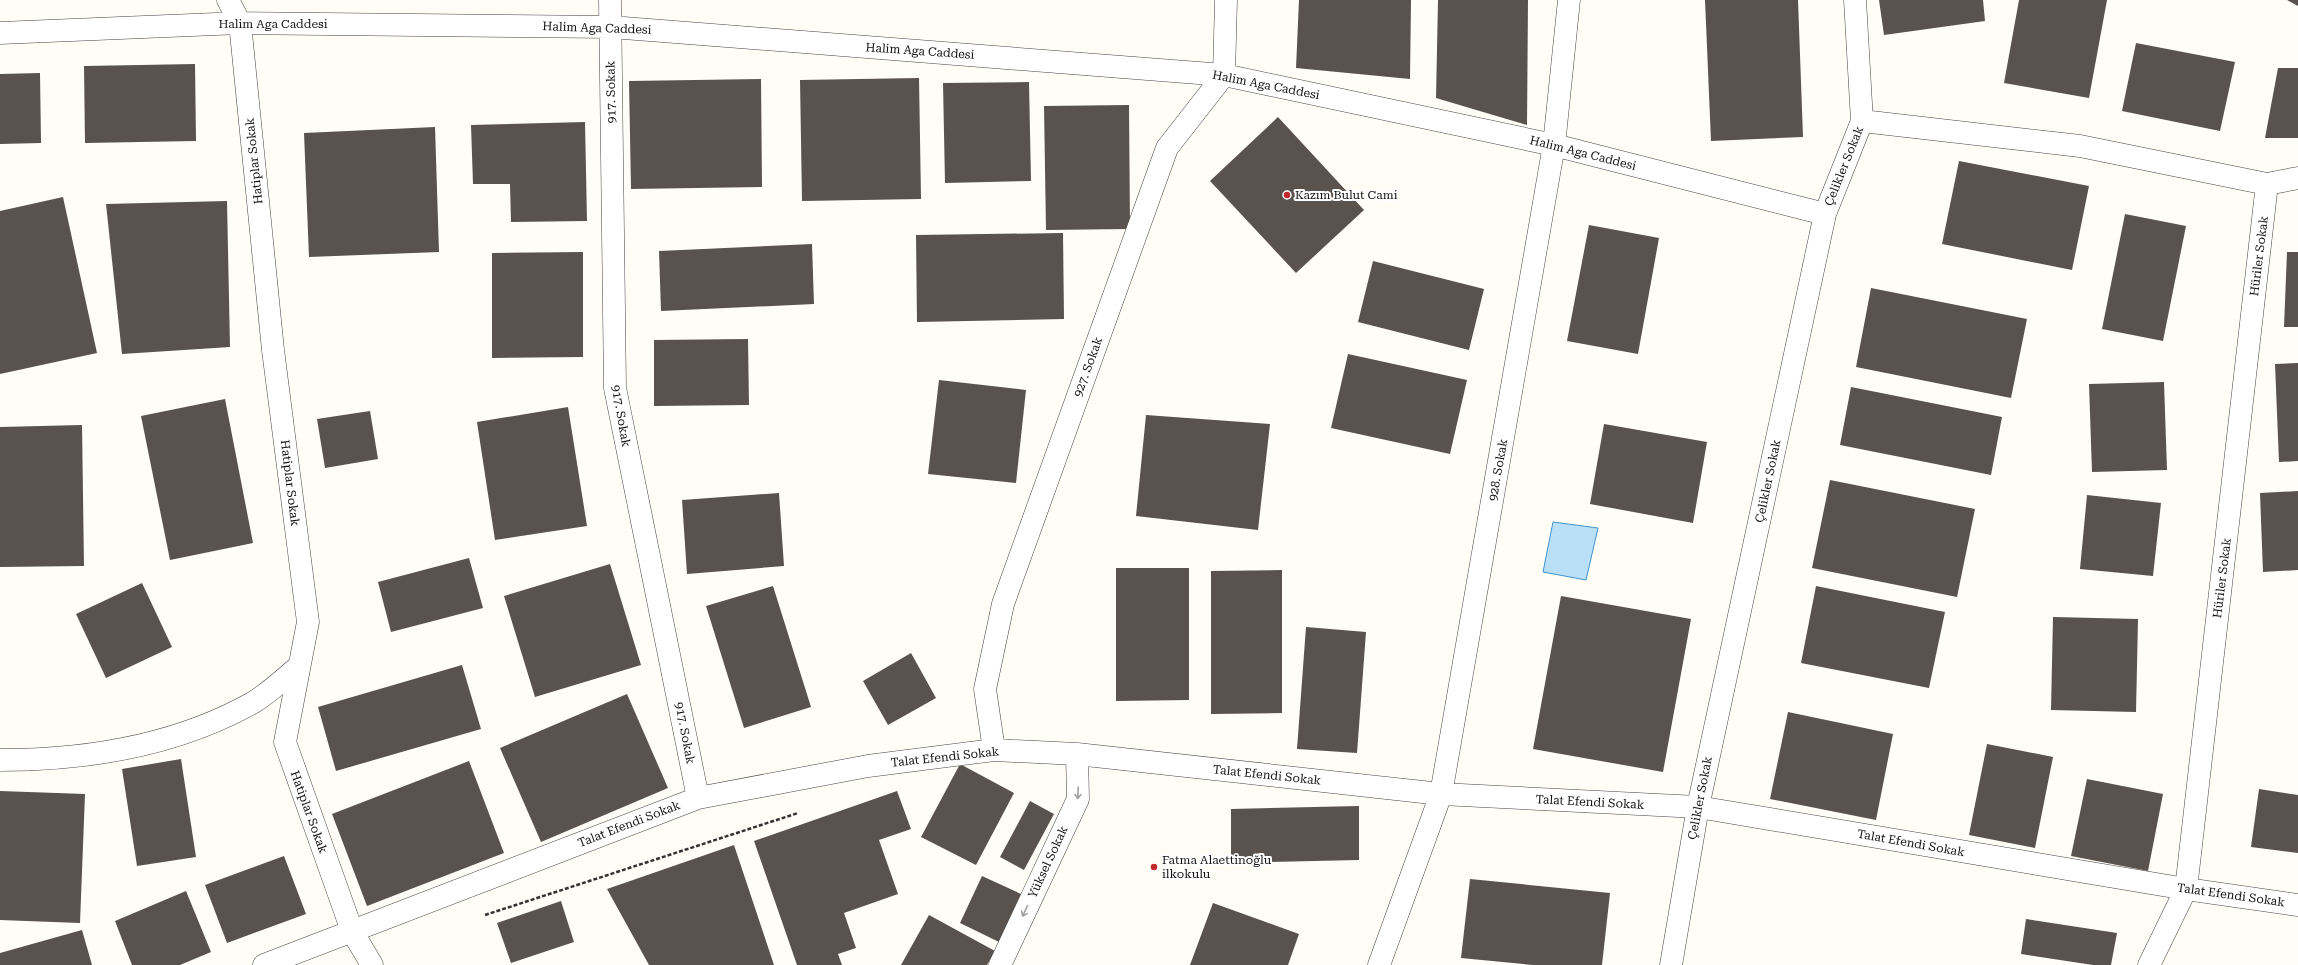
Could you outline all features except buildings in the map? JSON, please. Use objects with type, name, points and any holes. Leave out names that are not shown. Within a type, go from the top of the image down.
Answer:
[{"type":"street","points":[[228,0],[240,23]]},
{"type":"street","name":"917. Sokak","points":[[610,0],[615,388],[698,798]]},
{"type":"street","points":[[1224,75],[1226,0]]},
{"type":"street","name":"928. Sokak","points":[[1379,965],[1441,794],[1554,145],[1569,0]]},
{"type":"street","name":"Çelikler Sokak","points":[[1671,965],[1698,807],[1825,214],[1862,121],[1855,0]]},
{"type":"street","name":"Halim Aga Caddesi","points":[[0,34],[240,23],[611,27],[1224,75],[1554,145],[1825,214]]},
{"type":"street","name":"Hatiplar Sokak","points":[[240,23],[273,350],[308,622],[284,742],[352,931],[372,965]]},
{"type":"street","name":"927. Sokak","points":[[994,750],[984,689],[1002,604],[1166,148],[1224,75]]},
{"type":"street","points":[[1862,121],[2080,146],[2267,184],[2298,178]]},
{"type":"street","name":"Hüriler Sokak","points":[[2149,965],[2186,889],[2267,184]]},
{"type":"street","points":[[0,760],[89,756],[193,731],[255,701],[299,666]]},
{"type":"street","name":"Talat Efendi Sokak","points":[[264,965],[698,798],[868,766],[994,750],[1077,754],[1441,794],[1698,807],[2186,889],[2298,905]]},
{"type":"street","name":"Yüksel Sokak","points":[[1000,965],[1078,799],[1077,754]]},
{"type":"path","points":[[479,917],[804,811]]},
{"type":"water","points":[[1553,522],[1598,528],[1586,580],[1543,572]]},
{"type":"place","name":"Kazım Bulut Cami","points":[[1287,195]]},
{"type":"place","name":"Fatma Alaettinoğlu ilkokulu","points":[[1154,867]]}]
